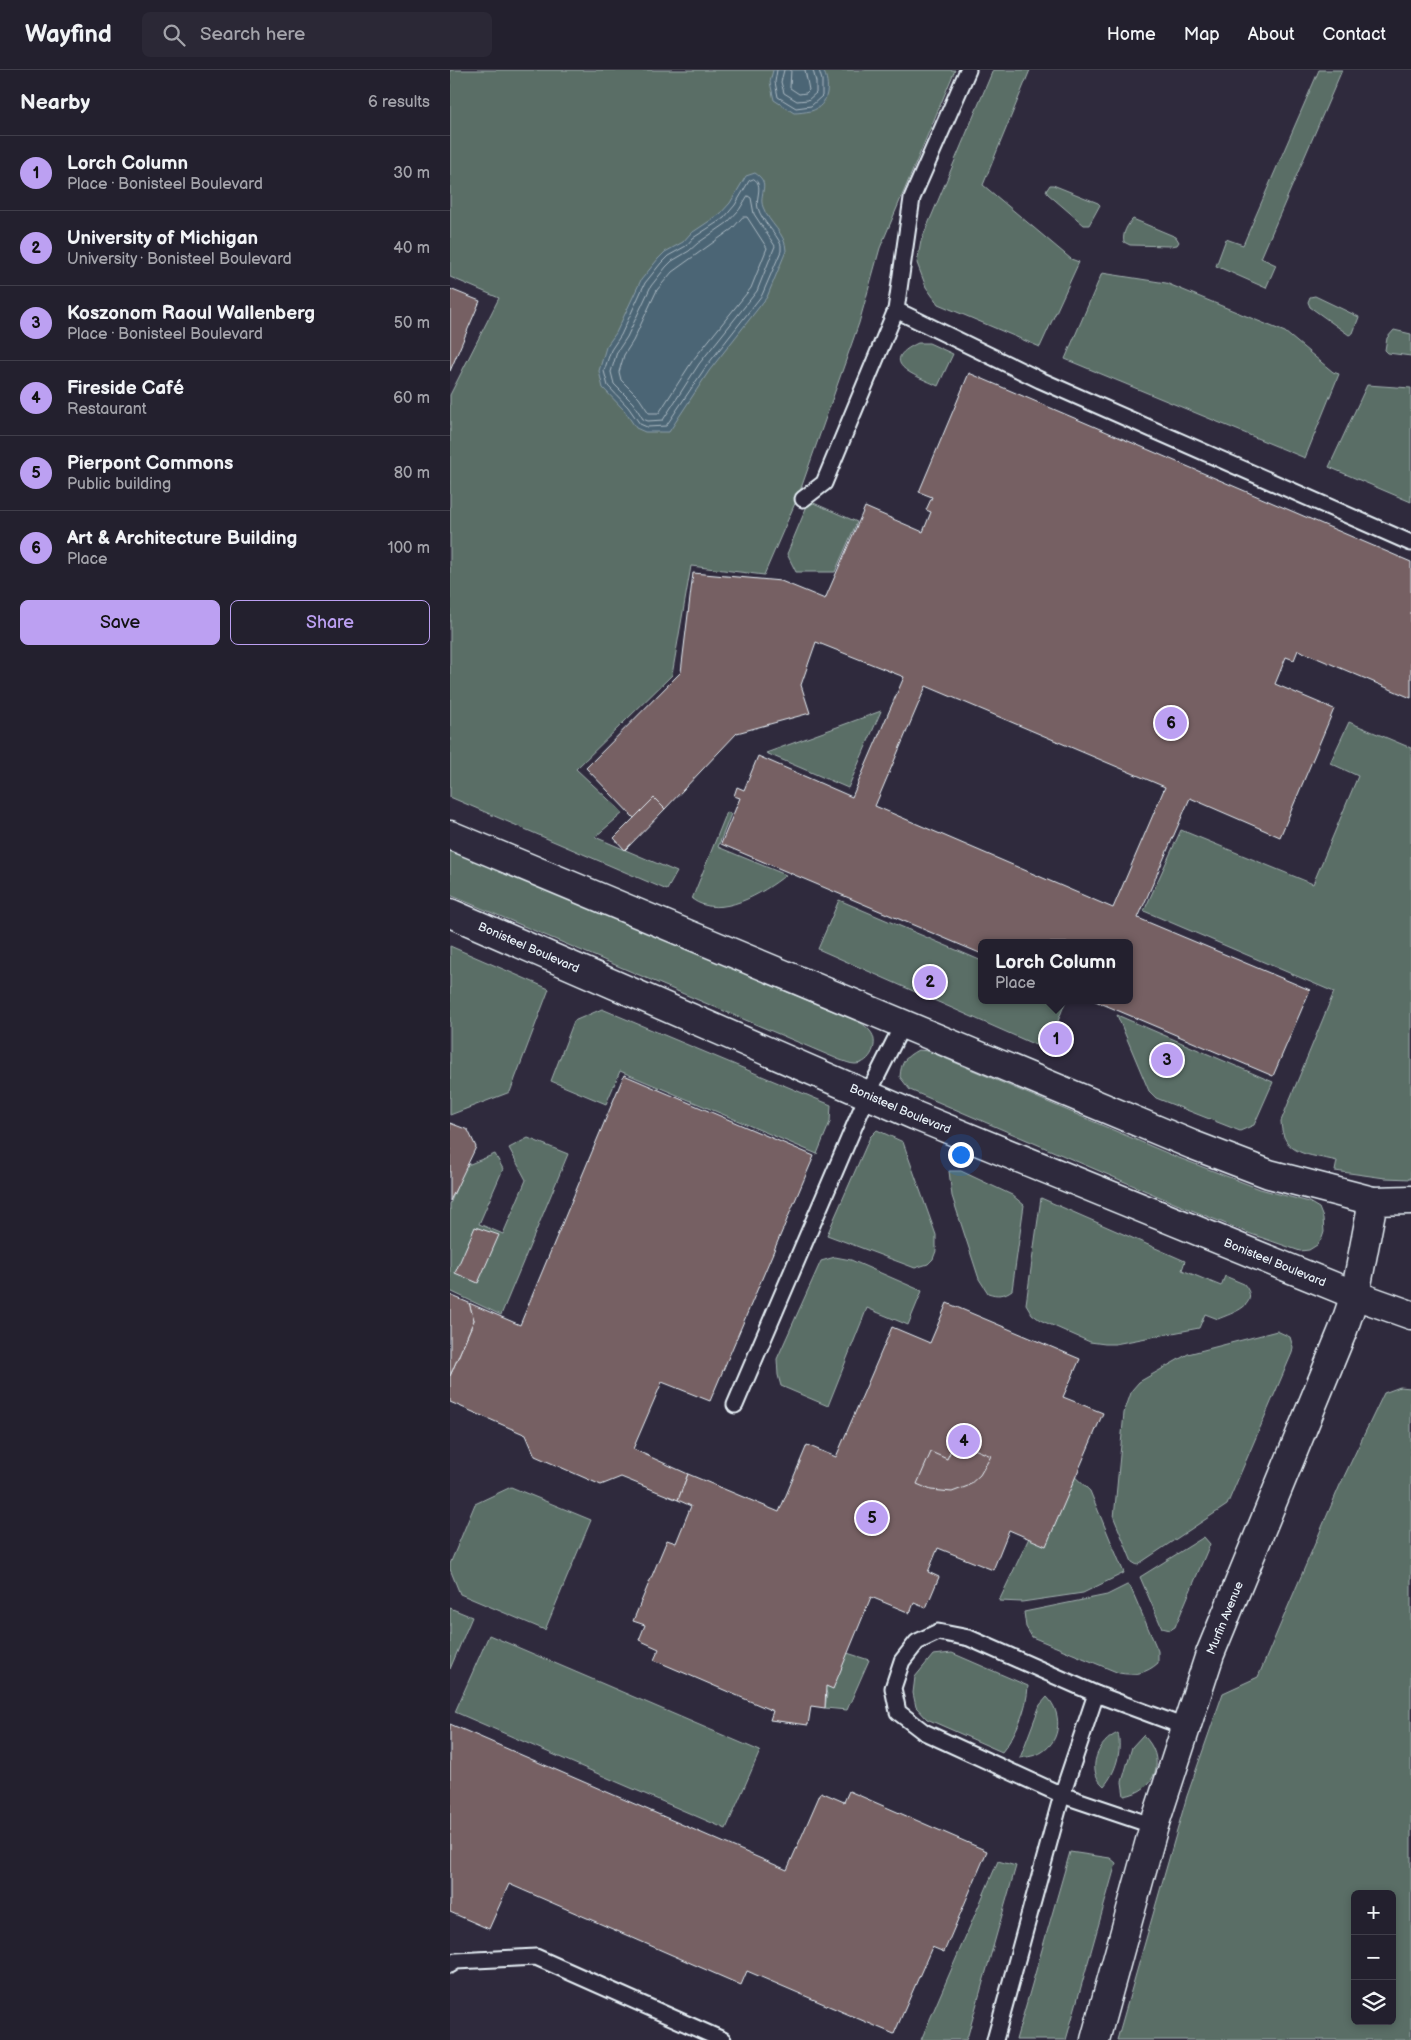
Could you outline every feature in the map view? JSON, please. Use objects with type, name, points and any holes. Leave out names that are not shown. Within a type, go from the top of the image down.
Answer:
[{"type":"street","points":[[450,835],[1193,1145],[1269,1174],[1373,1201],[1411,1200]]},
{"type":"street","name":"Bonisteel Boulevard","points":[[450,914],[1017,1158],[1355,1295],[1411,1314]]},
{"type":"street","name":"Murfin Avenue","points":[[1095,2040],[1154,1826],[1185,1727],[1210,1654],[1332,1358],[1355,1295],[1373,1201]]},
{"type":"lane","points":[[803,499],[824,483],[896,310],[912,198],[968,70]]},
{"type":"lane","points":[[896,310],[1040,380],[1411,543]]},
{"type":"lane","points":[[736,1405],[868,1094],[903,1024]]},
{"type":"lane","points":[[1154,1826],[1062,1794],[924,1732],[898,1712],[892,1688],[902,1661],[917,1642],[938,1632],[969,1638],[1096,1694],[1185,1727]]},
{"type":"lane","points":[[995,2040],[1062,1794],[1096,1694]]},
{"type":"lane","points":[[450,1965],[456,1961],[536,1957],[723,2040]]},
{"type":"green space","points":[[450,70],[955,70],[880,248],[859,323],[799,494],[764,575],[691,566],[672,675],[576,769],[623,813],[595,837],[677,872],[667,890],[450,797],[450,395],[499,298],[450,277]]},
{"type":"green space","points":[[993,70],[1030,70],[983,185],[1071,259],[1079,262],[1040,347],[938,304],[926,287],[917,263],[921,241]]},
{"type":"green space","points":[[1319,70],[1342,70],[1261,258],[1276,265],[1266,288],[1216,266],[1226,239],[1243,245]]},
{"type":"green space","points":[[1050,185],[1100,205],[1089,225],[1084,225],[1048,194],[1046,191]]},
{"type":"green space","points":[[1133,219],[1176,237],[1179,242],[1177,245],[1170,246],[1130,245],[1124,242],[1124,233]]},
{"type":"green space","points":[[1102,273],[1166,283],[1285,332],[1333,372],[1339,374],[1305,458],[1065,359]]},
{"type":"green space","points":[[1315,296],[1359,317],[1353,333],[1349,335],[1310,307],[1308,302],[1310,297]]},
{"type":"green space","points":[[1394,330],[1411,334],[1411,356],[1388,353],[1385,350],[1387,338]]},
{"type":"green space","points":[[918,343],[929,343],[953,354],[938,386],[911,373],[900,363],[900,357],[906,350]]},
{"type":"green space","points":[[1367,385],[1411,388],[1411,502],[1329,467]]},
{"type":"green space","points":[[809,501],[857,522],[835,572],[796,572],[787,554]]},
{"type":"green space","points":[[881,711],[848,788],[766,753]]},
{"type":"green space","points":[[1349,722],[1411,748],[1411,1179],[1385,1178],[1335,1171],[1337,1161],[1299,1152],[1286,1141],[1281,1121],[1334,992],[1144,911],[1181,830],[1313,884],[1358,776],[1330,763]]},
{"type":"green space","points":[[727,812],[731,814],[718,847],[786,875],[766,889],[741,902],[715,907],[703,905],[692,899]]},
{"type":"green space","points":[[450,849],[861,1023],[873,1036],[874,1046],[872,1052],[861,1063],[853,1064],[840,1060],[450,895]]},
{"type":"green space","points":[[839,900],[978,959],[978,1004],[1064,1004],[1047,1050],[818,949]]},
{"type":"green space","points":[[450,946],[549,989],[510,1092],[450,1115]]},
{"type":"green space","points":[[602,1009],[831,1105],[830,1122],[817,1154],[620,1071],[606,1104],[551,1081],[574,1021]]},
{"type":"green space","points":[[1117,1015],[1273,1082],[1254,1125],[1240,1131],[1156,1098],[1149,1091]]},
{"type":"green space","points":[[918,1050],[928,1051],[1174,1156],[1260,1189],[1309,1202],[1319,1208],[1323,1218],[1324,1232],[1322,1238],[1317,1245],[1309,1250],[1300,1251],[1251,1234],[910,1090],[900,1077],[901,1072],[904,1061]]},
{"type":"green space","points":[[877,1130],[903,1142],[936,1235],[936,1251],[933,1259],[928,1264],[915,1268],[827,1235],[870,1137]]},
{"type":"green space","points":[[528,1138],[568,1154],[501,1315],[450,1291],[450,1204],[465,1166],[495,1154],[503,1169],[479,1224],[503,1234],[526,1180],[509,1148]]},
{"type":"green space","points":[[949,1171],[961,1171],[1012,1195],[1024,1205],[1012,1290],[1006,1293],[997,1295],[988,1293],[979,1279],[952,1196]]},
{"type":"green space","points":[[1041,1198],[1185,1261],[1182,1270],[1221,1286],[1225,1276],[1244,1284],[1249,1291],[1250,1297],[1243,1307],[1218,1319],[1205,1314],[1199,1328],[1115,1344],[1090,1342],[1040,1320],[1032,1314],[1026,1304]]},
{"type":"green space","points":[[835,1257],[851,1260],[922,1291],[908,1325],[867,1308],[828,1406],[781,1386],[777,1359],[821,1261]]},
{"type":"green space","points":[[1277,1331],[1290,1337],[1293,1347],[1292,1353],[1227,1505],[1137,1565],[1132,1562],[1114,1518],[1124,1413],[1132,1390],[1139,1382],[1188,1354]]},
{"type":"green space","points":[[1400,1387],[1411,1388],[1411,2040],[1117,2040],[1187,1796],[1223,1693],[1258,1677],[1340,1485],[1384,1393]]},
{"type":"green space","points":[[1069,1471],[1090,1491],[1124,1573],[1083,1593],[1022,1602],[999,1601],[1028,1540],[1059,1491]]},
{"type":"green space","points":[[511,1487],[591,1520],[545,1630],[460,1594],[450,1569],[450,1564],[475,1504]]},
{"type":"green space","points":[[1204,1537],[1210,1544],[1175,1627],[1170,1630],[1162,1628],[1140,1577]]},
{"type":"green space","points":[[1127,1585],[1130,1586],[1158,1651],[1158,1663],[1145,1671],[1135,1674],[1119,1673],[1032,1637],[1026,1627],[1024,1612],[1107,1595]]},
{"type":"green space","points":[[450,1608],[472,1617],[450,1669]]},
{"type":"green space","points":[[489,1635],[760,1751],[726,1829],[455,1712]]},
{"type":"green space","points":[[835,1649],[869,1660],[847,1710],[825,1708],[827,1694],[820,1674]]},
{"type":"green space","points":[[952,1653],[1028,1686],[1020,1721],[1012,1738],[1002,1752],[927,1719],[916,1707],[913,1693],[915,1677],[933,1655]]},
{"type":"green space","points":[[1047,1697],[1052,1703],[1057,1718],[1058,1726],[1053,1740],[1049,1747],[1040,1753],[1020,1758],[1040,1705]]},
{"type":"green space","points":[[1118,1733],[1117,1761],[1112,1774],[1104,1786],[1095,1772],[1096,1756],[1105,1742]]},
{"type":"green space","points":[[1143,1735],[1155,1754],[1155,1772],[1151,1781],[1144,1788],[1124,1796],[1122,1782],[1132,1747]]},
{"type":"green space","points":[[1070,1852],[1110,1858],[1116,1863],[1066,2040],[1016,2040]]},
{"type":"green space","points":[[998,1861],[1016,1866],[966,2040],[921,2040]]},
{"type":"water","points":[[773,70],[823,70],[827,82],[825,100],[811,111],[794,113],[774,100],[770,82]]},
{"type":"water","points":[[755,173],[763,181],[764,185],[763,207],[783,239],[786,251],[767,297],[709,371],[669,432],[645,432],[636,428],[624,410],[603,388],[599,371],[606,347],[616,333],[641,280],[658,259],[665,252],[683,242],[690,234],[720,214],[730,203],[746,176]]},
{"type":"building","points":[[450,289],[480,301],[450,371]]},
{"type":"building","points":[[969,373],[1411,562],[1411,698],[1298,650],[1294,660],[1286,657],[1275,684],[1334,709],[1280,837],[1190,798],[1138,918],[1310,990],[1273,1076],[1102,1004],[1133,1004],[1133,939],[978,939],[978,952],[721,844],[740,798],[734,796],[737,787],[744,790],[758,756],[852,797],[904,677],[816,642],[801,685],[810,713],[737,733],[665,809],[654,798],[634,818],[586,768],[681,672],[693,573],[781,581],[825,599],[865,507],[923,532],[931,512],[926,510],[932,497],[919,492]],"holes":[[[926,686],[1165,787],[1113,908],[875,806]]]},
{"type":"building","points":[[654,798],[665,809],[625,850],[614,838]]},
{"type":"building","points":[[624,1075],[814,1156],[710,1401],[662,1382],[633,1449],[688,1474],[678,1500],[621,1477],[601,1485],[535,1456],[526,1435],[450,1402],[450,1376],[474,1320],[469,1303],[520,1325]]},
{"type":"building","points":[[450,1123],[468,1130],[476,1147],[450,1201]]},
{"type":"building","points":[[475,1227],[499,1235],[478,1283],[455,1273]]},
{"type":"building","points":[[450,1295],[469,1303],[474,1320],[450,1376]]},
{"type":"building","points":[[947,1303],[1080,1359],[1063,1397],[1103,1413],[1046,1546],[1009,1530],[993,1570],[938,1548],[928,1572],[939,1577],[926,1608],[914,1603],[910,1613],[871,1597],[833,1689],[826,1686],[825,1708],[811,1706],[808,1725],[770,1720],[773,1711],[654,1660],[659,1649],[639,1640],[645,1625],[633,1621],[667,1540],[676,1543],[691,1506],[678,1500],[688,1474],[779,1512],[807,1445],[836,1457],[892,1327],[930,1343]]},
{"type":"building","points":[[955,1441],[991,1456],[980,1475],[968,1486],[952,1492],[931,1490],[917,1484],[931,1452],[947,1459]]},
{"type":"building","points":[[450,1724],[787,1870],[821,1792],[844,1802],[849,1791],[987,1851],[944,1952],[932,1947],[894,2034],[747,1971],[741,1985],[509,1884],[489,1929],[450,1912]]},
{"type":"place","name":"Art & Architecture Building","points":[[1171,723]]},
{"type":"place","name":"University of Michigan","points":[[930,982]]},
{"type":"place","name":"Lorch Column","points":[[1056,1039]]},
{"type":"place","name":"Koszonom Raoul Wallenberg","points":[[1167,1060]]},
{"type":"place","name":"Fireside Café","points":[[964,1441]]},
{"type":"place","name":"Pierpont Commons","points":[[872,1518]]}]
